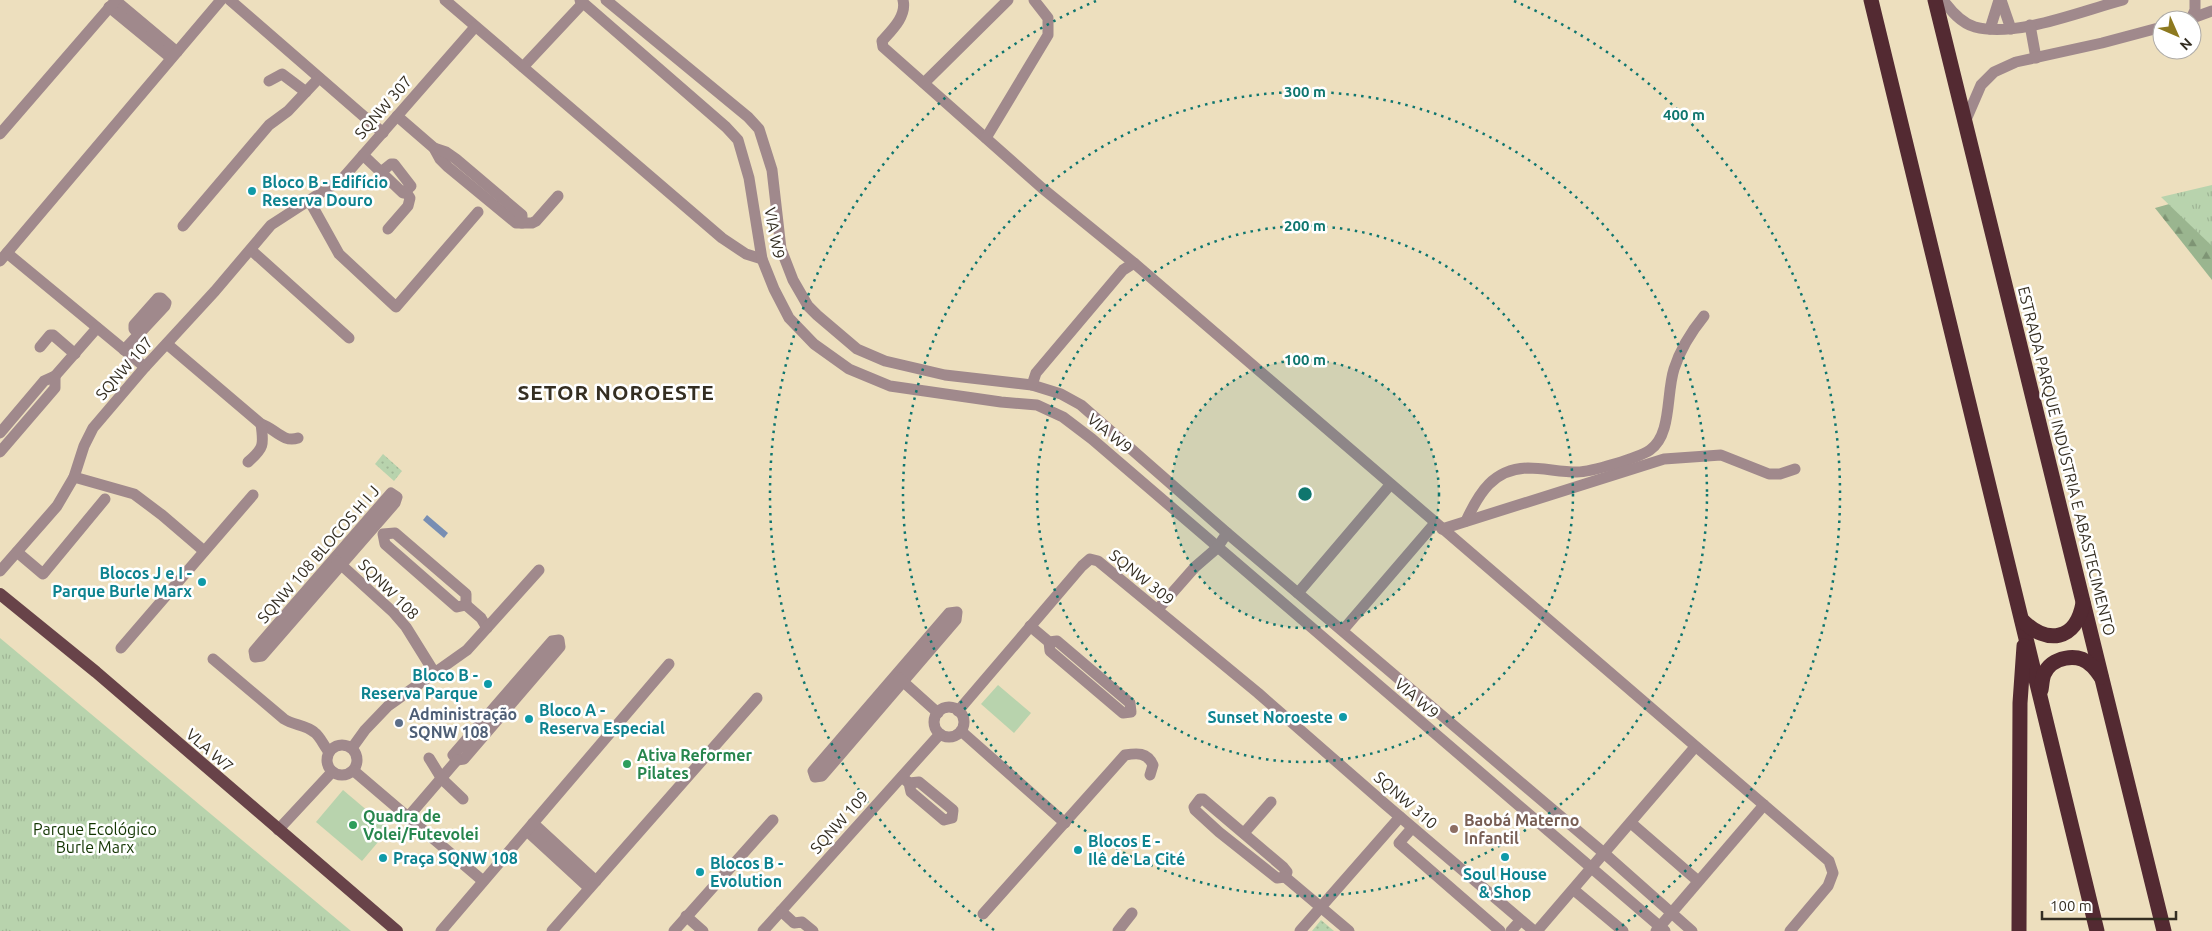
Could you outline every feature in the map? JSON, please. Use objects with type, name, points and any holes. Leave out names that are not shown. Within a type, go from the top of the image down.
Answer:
[{"type":"highway","points":[[1871,0],[2098,931]]},
{"type":"highway","name":"ESTRADA PARQUE INDÚSTRIA E ABASTECIMENTO","points":[[1936,0],[1964,122],[2164,931]]},
{"type":"highway","points":[[2023,626],[2049,636],[2060,635],[2071,629],[2078,621],[2083,603]]},
{"type":"highway","points":[[2019,931],[2020,703],[2023,626]]},
{"type":"highway","points":[[2040,691],[2045,673],[2053,663],[2065,657],[2079,658],[2090,664],[2102,678]]},
{"type":"main road","name":"VLA W7","points":[[0,594],[96,672],[397,931]]},
{"type":"street","points":[[145,367],[4,257],[221,0]]},
{"type":"street","points":[[230,0],[383,134]]},
{"type":"street","points":[[445,0],[722,238],[746,254],[762,259]]},
{"type":"street","name":"VIA W9","points":[[606,0],[748,117],[760,130],[772,170],[781,249],[793,280],[808,306],[816,315],[857,349],[885,361],[945,375],[1032,385],[1061,394],[1081,405],[1227,533],[1605,854],[1692,931]]},
{"type":"street","points":[[903,0],[905,6],[900,20],[882,41],[883,47],[1042,188],[1134,264],[1829,861],[1833,873],[1828,886],[1790,931]]},
{"type":"street","points":[[924,83],[1008,0]]},
{"type":"street","points":[[986,138],[1048,34],[1048,18],[1034,0]]},
{"type":"street","points":[[1943,0],[1961,20],[1974,26],[1990,29],[2011,29],[2030,25],[2108,2],[2123,0]]},
{"type":"street","points":[[1990,29],[2000,0]]},
{"type":"street","points":[[2000,0],[2011,29]]},
{"type":"street","points":[[523,67],[582,1]]},
{"type":"street","name":"VIA W9","points":[[582,1],[726,127],[738,140],[749,178],[762,259],[774,289],[789,318],[814,344],[849,369],[890,386],[1001,402],[1037,405],[1063,417],[1092,438],[1217,548],[1592,868],[1660,930]]},
{"type":"street","points":[[0,134],[113,2],[174,55]]},
{"type":"street","points":[[2030,25],[2036,58]]},
{"type":"street","name":"SQNW 307","points":[[215,291],[271,225],[342,179],[475,27]]},
{"type":"street","points":[[1964,122],[1981,85],[1994,72],[2016,62],[2152,29]]},
{"type":"street","points":[[269,81],[282,74],[306,92]]},
{"type":"street","points":[[183,226],[269,125],[288,111],[319,78]]},
{"type":"street","points":[[397,116],[434,148],[448,167],[516,223],[536,221],[558,196]]},
{"type":"street","points":[[363,155],[403,193],[406,192],[410,198],[408,206],[388,229]]},
{"type":"street","points":[[309,200],[339,254],[396,307],[478,212]]},
{"type":"street","points":[[251,250],[349,338]]},
{"type":"street","points":[[1032,385],[1036,373],[1123,270],[1134,264]]},
{"type":"street","name":"SQNW 107","points":[[0,572],[57,506],[74,477],[84,446],[93,428],[145,367],[215,291]]},
{"type":"street","points":[[1466,521],[1484,487],[1503,473],[1526,468],[1577,472],[1593,470],[1648,451],[1658,443],[1664,434],[1669,387],[1674,368],[1694,328],[1704,316]]},
{"type":"street","points":[[0,433],[44,382],[55,376],[97,328]]},
{"type":"street","points":[[124,350],[139,334]]},
{"type":"street","points":[[40,347],[50,335],[53,335],[74,354]]},
{"type":"street","points":[[167,344],[261,424],[270,427],[288,440],[298,438]]},
{"type":"street","points":[[0,452],[55,388],[55,376]]},
{"type":"street","points":[[248,462],[263,446],[264,439],[261,424]]},
{"type":"street","points":[[1343,630],[1439,526],[1466,521],[1664,459],[1721,455],[1769,474],[1780,474],[1795,469]]},
{"type":"street","points":[[74,477],[134,494],[204,551]]},
{"type":"street","points":[[1298,593],[1390,485]]},
{"type":"street","name":"SQNW 108 BLOCOS H I J","points":[[337,561],[254,651],[255,657],[262,656],[337,561],[387,496],[391,493],[396,494],[397,500],[395,503],[337,561]]},
{"type":"street","points":[[121,648],[253,495]]},
{"type":"street","points":[[17,552],[43,574],[105,499]]},
{"type":"street","points":[[466,604],[457,607],[385,544],[384,534],[395,533],[466,594],[466,604],[481,618],[487,628]]},
{"type":"street","points":[[1158,610],[1195,567],[1217,548],[1227,533]]},
{"type":"street","name":"SQNW 309","points":[[958,711],[1090,559],[1098,561],[1258,693]]},
{"type":"street","name":"SQNW 108","points":[[337,561],[393,612],[406,627],[434,672]]},
{"type":"street","points":[[352,748],[365,730],[388,706],[467,650],[540,570]]},
{"type":"street","points":[[900,678],[813,771],[815,777],[822,776],[900,678],[949,613],[957,612],[956,620],[900,678]]},
{"type":"street","points":[[1030,626],[1049,642],[1050,651],[1123,713],[1131,712],[1130,704],[1058,641],[1049,642]]},
{"type":"street","points":[[408,817],[457,760],[464,759],[560,647],[559,640],[552,641],[453,755],[457,760]]},
{"type":"street","points":[[213,659],[284,719],[293,725],[306,727],[316,732],[329,752]]},
{"type":"street","points":[[440,931],[670,664]]},
{"type":"street","points":[[900,678],[938,713]]},
{"type":"street","name":"SQNW 310","points":[[1258,693],[1520,921],[1535,931]]},
{"type":"street","points":[[552,931],[757,698]]},
{"type":"street","points":[[946,708],[958,711],[964,720],[961,732],[949,738],[940,734],[934,723],[938,713],[946,708]]},
{"type":"street","points":[[961,732],[1065,823]]},
{"type":"street","name":"SQNW 109","points":[[763,931],[906,780],[940,734]]},
{"type":"street","points":[[340,745],[352,748],[358,760],[354,771],[342,776],[332,772],[326,759],[329,752],[340,745]]},
{"type":"street","points":[[1535,931],[1574,890],[1695,747]]},
{"type":"street","points":[[983,914],[1125,755],[1138,753],[1146,756],[1153,765],[1150,775]]},
{"type":"street","points":[[429,758],[442,779],[463,799]]},
{"type":"street","points":[[354,771],[483,881]]},
{"type":"street","points":[[278,830],[332,772]]},
{"type":"street","points":[[1285,877],[1287,872],[1283,867],[1244,833],[1200,799],[1194,807],[1219,832],[1277,878],[1285,877],[1349,931]]},
{"type":"street","points":[[1244,833],[1272,802]]},
{"type":"street","points":[[1660,930],[1671,913],[1764,805]]},
{"type":"street","points":[[1300,931],[1400,817]]},
{"type":"street","points":[[674,931],[773,820]]},
{"type":"street","points":[[1631,823],[1698,881]]},
{"type":"street","points":[[530,827],[593,885]]},
{"type":"street","points":[[1412,828],[1399,843],[1500,931]]},
{"type":"street","points":[[1574,890],[1623,931]]},
{"type":"street","points":[[781,912],[794,927],[802,922],[812,931]]},
{"type":"street","points":[[1122,930],[1132,914]]},
{"type":"street","points":[[686,916],[703,931]]},
{"type":"street","points":[[1511,931],[1520,921]]},
{"type":"green space","points":[[2212,185],[2212,246],[2161,197]]},
{"type":"green space","points":[[2212,192],[2212,280],[2155,208]]},
{"type":"green space","points":[[383,454],[402,471],[394,481],[375,464]]},
{"type":"green space","name":"Parque Ecológico Burle Marx","points":[[0,638],[351,931],[0,931]]},
{"type":"green space","points":[[998,685],[1031,713],[1014,733],[981,704]]},
{"type":"green space","name":"Quadra de Volei/Futevolei","points":[[343,790],[389,829],[362,861],[316,822]]},
{"type":"green space","points":[[1321,920],[1334,931],[1312,931]]},
{"type":"water","points":[[427,515],[448,533],[444,538],[423,520]]},
{"type":"place","name":"Bloco B - Edifício Reserva Douro","points":[[252,191]]},
{"type":"place","name":"Blocos J e I - Parque Burle Marx","points":[[202,582]]},
{"type":"place","name":"Bloco B - Reserva Parque","points":[[488,684]]},
{"type":"place","name":"Sunset Noroeste","points":[[1343,717]]},
{"type":"place","name":"Bloco A - Reserva Especial","points":[[529,719]]},
{"type":"place","name":"Administração SQNW 108","points":[[399,723]]},
{"type":"place","name":"Ativa Reformer Pilates","points":[[627,764]]},
{"type":"place","name":"Quadra de Volei/Futevolei","points":[[353,825]]},
{"type":"place","name":"Baobá Materno Infantil","points":[[1454,829]]},
{"type":"place","name":"Blocos E - Ilê de La Cité","points":[[1078,850]]},
{"type":"place","name":"Soul House & Shop","points":[[1505,857]]},
{"type":"place","name":"Praça SQNW 108","points":[[383,858]]},
{"type":"place","name":"Blocos B - Evolution","points":[[700,872]]},
{"type":"district","name":"SETOR NOROESTE","points":[[616,393]]}]
